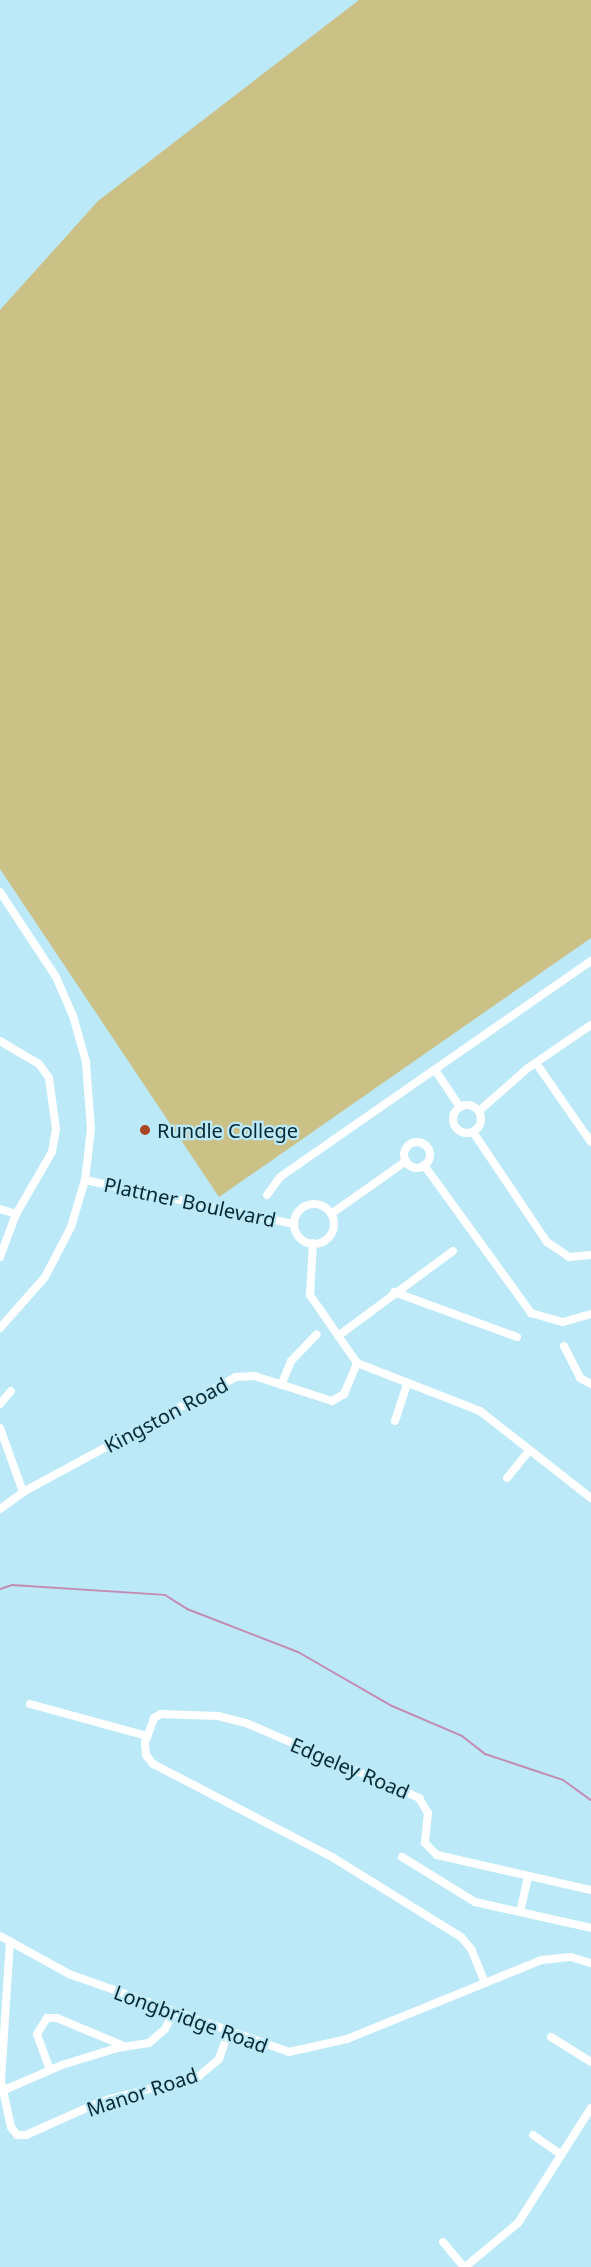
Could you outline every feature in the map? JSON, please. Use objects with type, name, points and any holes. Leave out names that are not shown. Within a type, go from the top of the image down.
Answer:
[{"type":"street","name":"Plattner Boulevard","points":[[0,892],[56,977],[80,1038],[91,1098],[85,1180],[77,1207],[45,1277],[0,1328]]},
{"type":"street","points":[[267,1195],[280,1177],[591,961]]},
{"type":"street","points":[[479,1112],[536,1063],[591,1024]]},
{"type":"street","points":[[0,1041],[39,1064],[49,1078],[56,1108],[52,1152],[16,1214],[0,1257]]},
{"type":"street","points":[[536,1063],[591,1142]]},
{"type":"street","points":[[435,1070],[460,1107]]},
{"type":"street","points":[[472,1132],[481,1121],[479,1112],[471,1105],[460,1107],[453,1116],[456,1128],[472,1132],[547,1242],[569,1257],[591,1255]]},
{"type":"street","points":[[331,1214],[406,1161],[409,1145],[420,1142],[429,1151],[424,1166]]},
{"type":"street","points":[[406,1161],[416,1167],[424,1166]]},
{"type":"street","points":[[424,1166],[531,1313],[563,1322],[591,1314]]},
{"type":"street","name":"Plattner Boulevard","points":[[85,1180],[294,1224]]},
{"type":"street","points":[[309,1204],[321,1205],[331,1214],[333,1225],[329,1236],[313,1243],[302,1239],[294,1224],[298,1212],[309,1204]]},
{"type":"street","points":[[0,1209],[16,1214]]},
{"type":"street","points":[[313,1243],[310,1295],[357,1363],[480,1411],[591,1498]]},
{"type":"street","points":[[338,1336],[394,1292],[453,1251]]},
{"type":"street","points":[[394,1292],[517,1337]]},
{"type":"street","points":[[281,1385],[291,1361],[317,1334]]},
{"type":"street","points":[[564,1346],[580,1378],[591,1384]]},
{"type":"street","name":"Kingston Road","points":[[0,1509],[23,1492],[236,1377],[255,1376],[332,1401],[345,1394],[357,1363]]},
{"type":"street","points":[[395,1421],[407,1383]]},
{"type":"street","points":[[0,1404],[10,1391]]},
{"type":"street","points":[[0,1428],[2,1440],[23,1492]]},
{"type":"street","points":[[507,1478],[531,1450]]},
{"type":"street","points":[[30,1704],[147,1736],[146,1755],[153,1764],[332,1857],[461,1937],[472,1950],[485,1983]]},
{"type":"street","name":"Edgeley Road","points":[[147,1736],[154,1718],[161,1714],[218,1716],[246,1723],[419,1798],[428,1813],[425,1843],[433,1853],[591,1890]]},
{"type":"street","points":[[402,1857],[475,1902],[591,1928]]},
{"type":"street","points":[[520,1912],[528,1876]]},
{"type":"street","name":"Longbridge Road","points":[[0,1936],[69,1974],[271,2049],[299,2051],[347,2039],[485,1983],[554,1958],[578,1958],[591,1963]]},
{"type":"street","name":"Manor Road","points":[[10,1941],[2,2091],[11,2127],[17,2134],[26,2135],[102,2101],[199,2076],[219,2059],[228,2033]]},
{"type":"street","points":[[2,2091],[50,2070],[124,2046],[149,2043],[159,2036],[173,2013]]},
{"type":"street","points":[[50,2070],[37,2034],[47,2018],[57,2019],[124,2046]]},
{"type":"street","points":[[551,2037],[591,2062]]},
{"type":"street","points":[[443,2242],[464,2267],[512,2230],[591,2108]]},
{"type":"street","points":[[533,2135],[562,2155]]},
{"type":"shaded area","points":[[359,0],[591,0],[591,938],[219,1197],[0,869],[0,310],[98,201]]},
{"type":"waterway","points":[[0,1589],[12,1585],[165,1595],[187,1609],[298,1652],[392,1706],[462,1736],[485,1754],[563,1780],[591,1800]]},
{"type":"place","name":"Rundle College","points":[[145,1130]]}]
